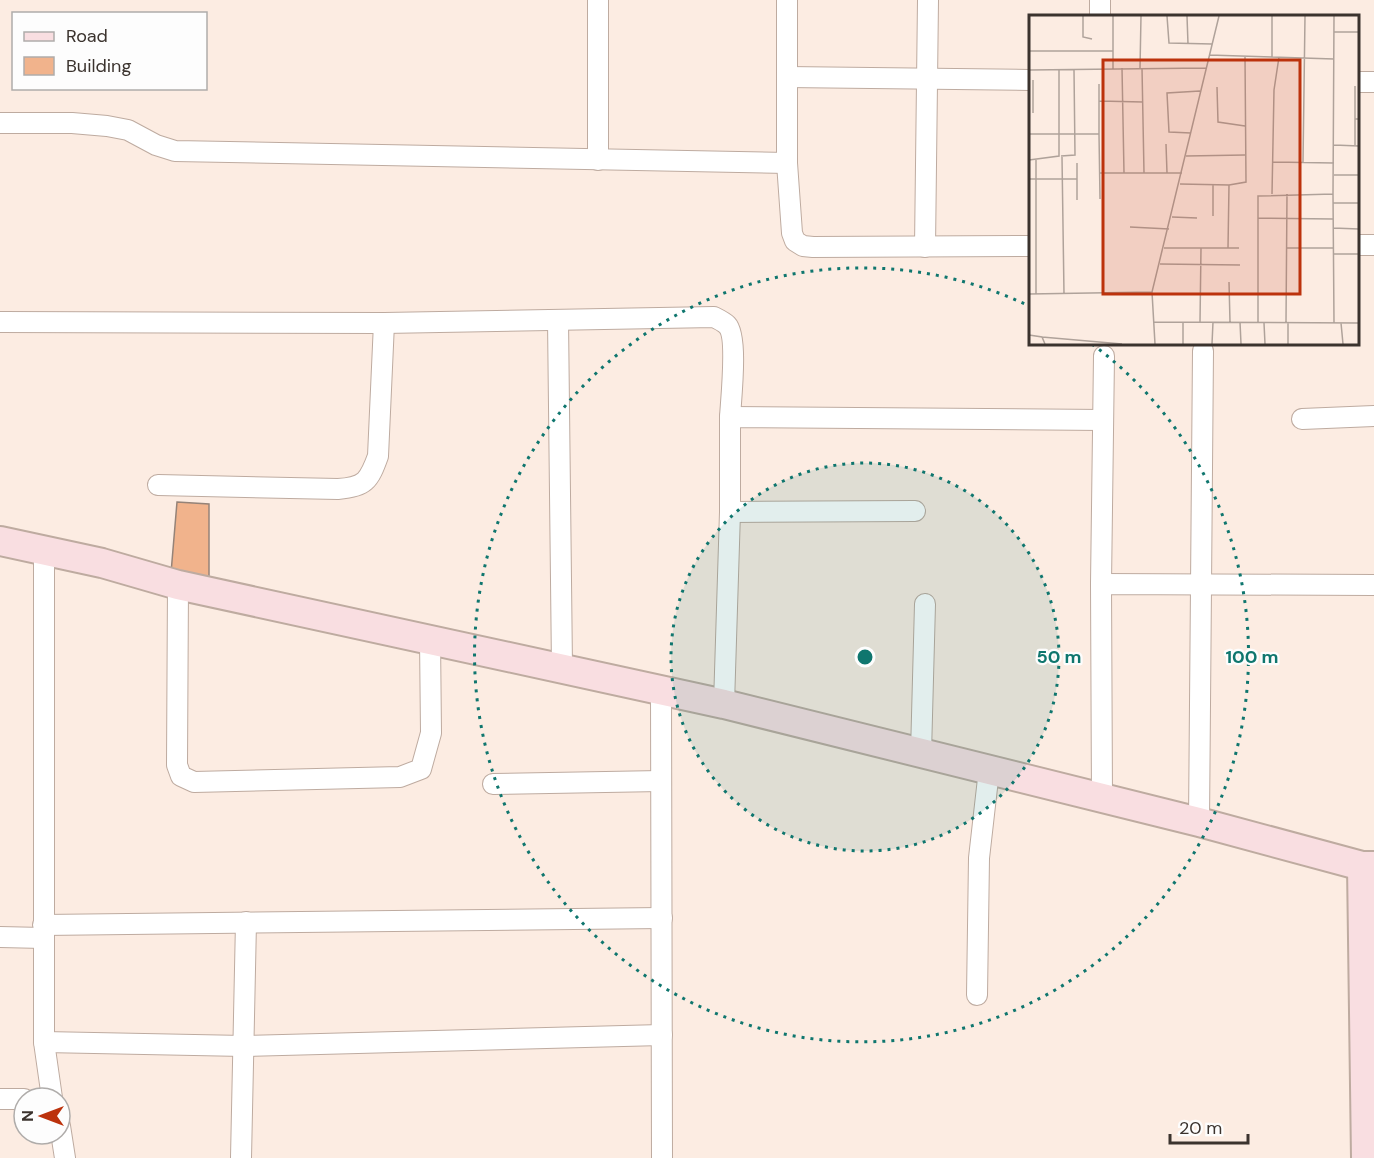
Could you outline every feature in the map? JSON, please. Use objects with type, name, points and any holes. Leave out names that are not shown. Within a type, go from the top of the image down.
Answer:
[{"type":"street","points":[[598,0],[598,160]]},
{"type":"street","points":[[787,0],[787,163],[792,233],[798,244],[813,247],[1029,246]]},
{"type":"street","points":[[925,247],[928,0]]},
{"type":"street","points":[[787,77],[1029,80]]},
{"type":"street","points":[[0,123],[72,123],[107,126],[128,130],[156,145],[175,151],[787,163]]},
{"type":"street","points":[[0,322],[384,322],[714,317],[727,325],[731,334],[733,356],[724,704]]},
{"type":"street","points":[[558,320],[562,668]]},
{"type":"street","points":[[158,485],[338,489],[363,484],[371,475],[378,456],[384,322]]},
{"type":"street","points":[[1198,822],[1203,351]]},
{"type":"street","points":[[1102,798],[1101,584],[1104,356]]},
{"type":"street","points":[[1302,419],[1374,416]]},
{"type":"street","points":[[730,417],[1103,420]]},
{"type":"street","points":[[730,512],[915,511]]},
{"type":"street","points":[[0,541],[102,563],[178,585],[724,704],[1368,866],[1366,1158]]},
{"type":"street","points":[[44,550],[44,1042],[50,1086]]},
{"type":"street","points":[[1101,584],[1374,585]]},
{"type":"street","points":[[178,585],[177,765],[181,776],[194,782],[400,777],[421,769],[431,733],[430,639]]},
{"type":"street","points":[[921,753],[925,604]]},
{"type":"street","points":[[661,690],[662,1158]]},
{"type":"street","points":[[977,995],[979,858],[989,770]]},
{"type":"street","points":[[493,784],[661,781]]},
{"type":"street","points":[[0,937],[43,931],[246,922],[662,918]]},
{"type":"street","points":[[241,1158],[246,922]]},
{"type":"street","points":[[44,1042],[244,1046],[662,1035]]},
{"type":"building","points":[[177,502],[209,504],[209,579],[171,573]]}]
